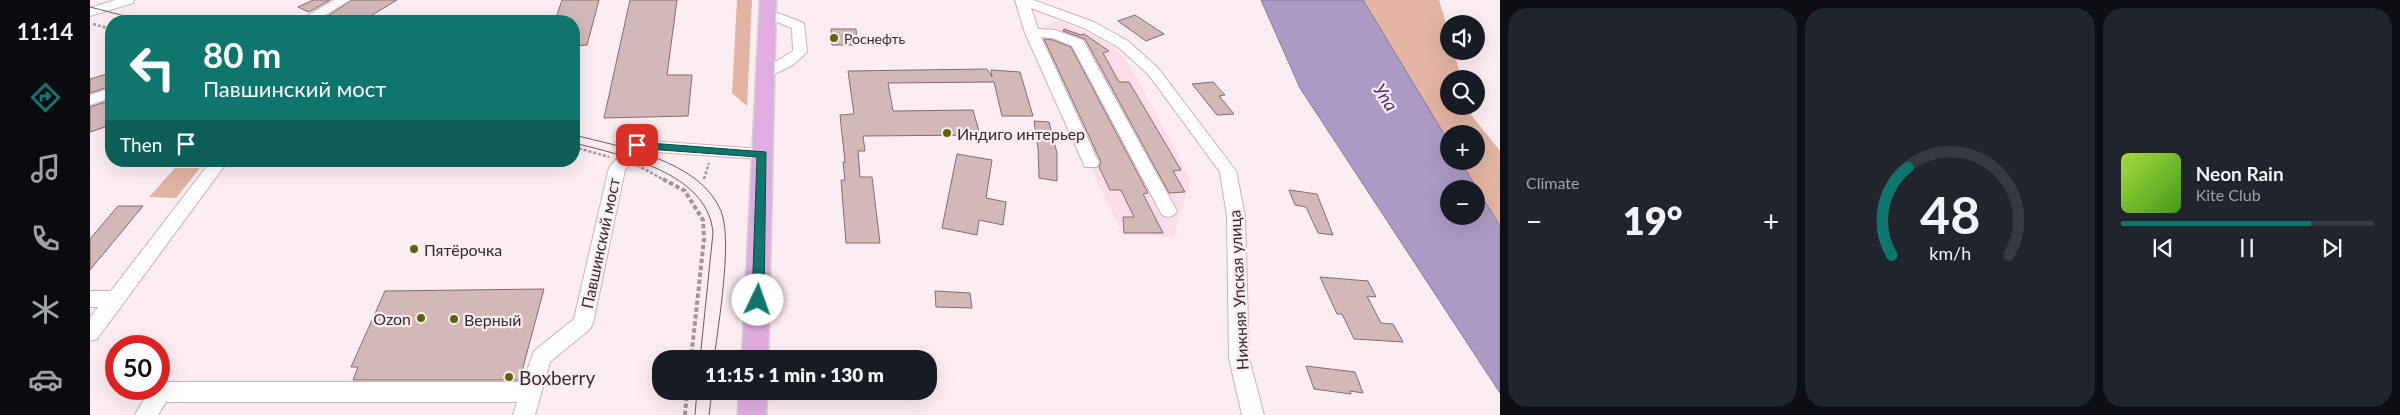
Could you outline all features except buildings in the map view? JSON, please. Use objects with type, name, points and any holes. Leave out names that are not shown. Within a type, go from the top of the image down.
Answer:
[{"type":"main road","points":[[755,350],[768,7]]},
{"type":"main road","points":[[752,415],[753,400]]},
{"type":"street","points":[[90,12],[128,0]]},
{"type":"street","points":[[316,15],[344,0]]},
{"type":"street","points":[[1031,2],[1032,32],[1091,163]]},
{"type":"street","name":"Нижняя Упская улица","points":[[1031,2],[1089,25],[1112,37],[1132,51],[1152,71],[1228,171],[1236,216],[1239,358],[1253,415]]},
{"type":"street","points":[[766,74],[788,62],[800,52],[799,26],[787,23],[768,7]]},
{"type":"street","points":[[1032,32],[1060,35],[1072,39],[1080,45],[1168,211]]},
{"type":"street","points":[[90,100],[105,95]]},
{"type":"street","name":"Павшинский мост","points":[[524,415],[541,357],[583,323],[617,168],[622,160],[637,145],[762,154]]},
{"type":"street","points":[[90,333],[215,167]]},
{"type":"street","points":[[90,299],[116,299]]},
{"type":"street","points":[[146,415],[160,392],[530,392]]},
{"type":"path","points":[[90,23],[105,27]]},
{"type":"path","points":[[580,149],[634,164],[685,191],[704,220],[704,239],[692,350]]},
{"type":"path","points":[[685,415],[686,400]]},
{"type":"shaded area","points":[[737,0],[752,0],[747,106],[732,93]]},
{"type":"shaded area","points":[[1363,0],[1439,0],[1443,15],[1440,15],[1440,60],[1456,60],[1459,70],[1440,70],[1440,115],[1472,115],[1479,125],[1440,125],[1440,127]]},
{"type":"shaded area","points":[[1058,21],[1099,37],[1127,61],[1174,146],[1190,181],[1174,237],[1123,235],[1026,32]]},
{"type":"shaded area","points":[[1485,132],[1500,151],[1500,226],[1485,202],[1485,180],[1472,180],[1466,170],[1485,170]]},
{"type":"shaded area","points":[[175,168],[200,168],[176,198],[149,197]]},
{"type":"water","name":"Упа","points":[[1261,0],[1363,0],[1440,127],[1440,170],[1466,170],[1472,180],[1440,180],[1440,225],[1485,225],[1485,202],[1500,226],[1500,393],[1300,88]]},
{"type":"tram line","points":[[90,7],[121,15]]},
{"type":"tram line","points":[[580,136],[657,158],[696,179],[711,194],[721,211],[726,242],[724,284],[715,350]]},
{"type":"tram line","points":[[580,145],[637,161],[659,170],[679,181],[696,195],[708,212],[713,233],[701,350]]},
{"type":"tram line","points":[[695,415],[696,400]]},
{"type":"tram line","points":[[709,415],[711,400]]},
{"type":"place","name":"Роснефть","points":[[834,38]]},
{"type":"place","name":"Индиго интерьер","points":[[947,133]]},
{"type":"place","name":"Пятёрочка","points":[[414,249]]},
{"type":"place","name":"Ozon","points":[[421,318]]},
{"type":"place","name":"Верный","points":[[454,319]]},
{"type":"place","name":"Boxberry","points":[[509,377]]},
{"type":"route","points":[[637,145],[762,154],[758,300]]}]
